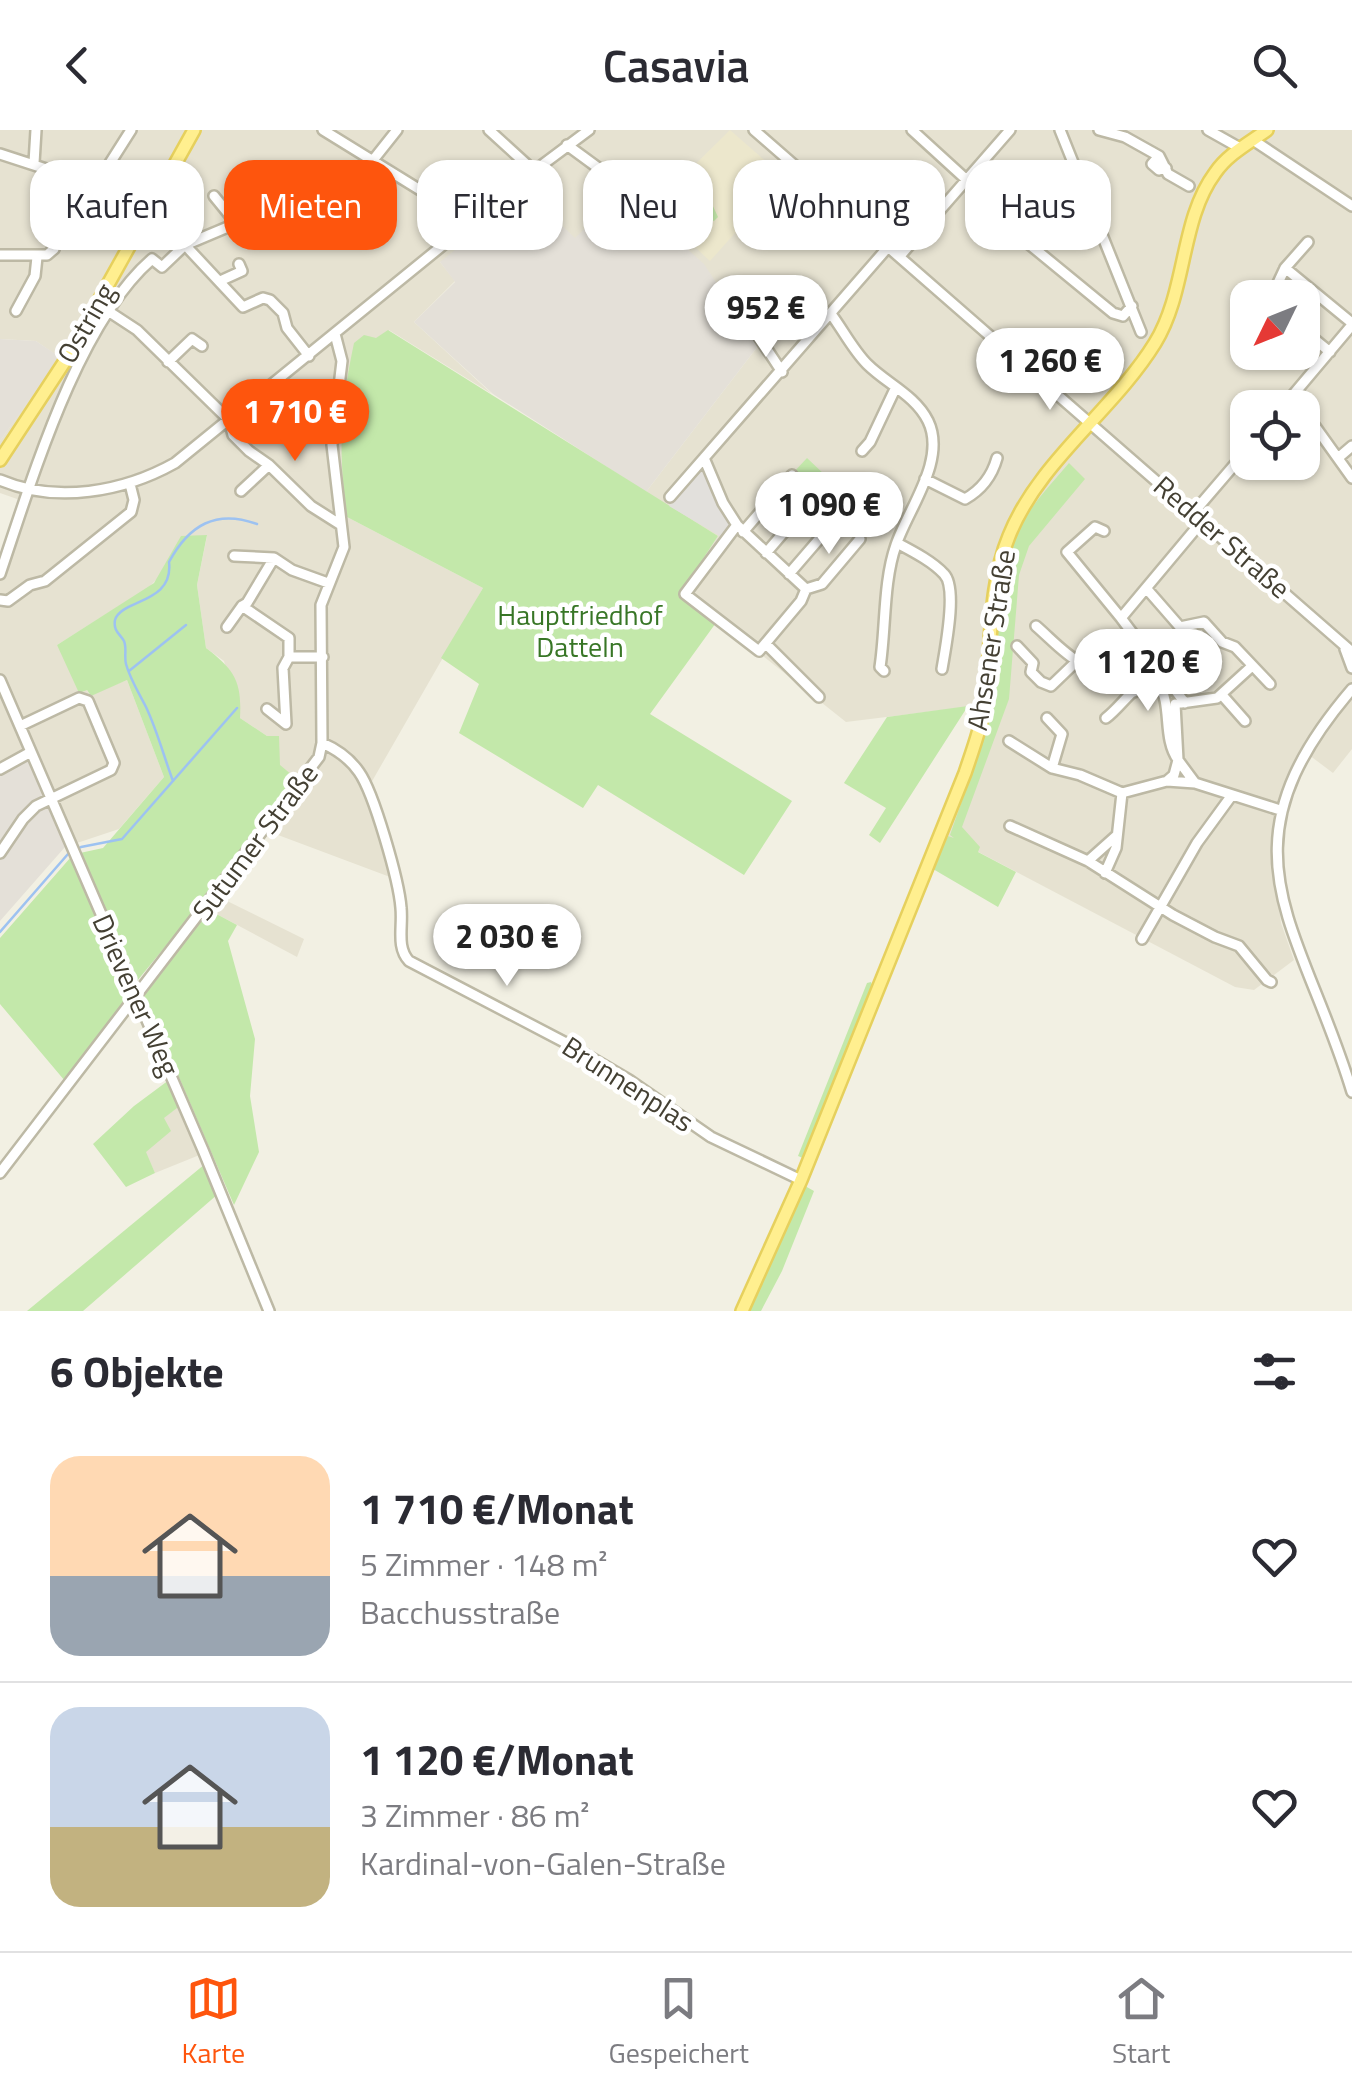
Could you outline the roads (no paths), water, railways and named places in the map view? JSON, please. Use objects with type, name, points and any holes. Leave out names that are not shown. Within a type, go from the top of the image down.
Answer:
[{"type":"main road","name":"Ostring","points":[[0,460],[66,358],[194,130]]},
{"type":"main road","name":"Ahsener Straße","points":[[742,1311],[801,1180],[965,773],[983,712],[999,574],[1009,535],[1037,487],[1142,362],[1160,333],[1176,297],[1203,192],[1220,166],[1268,130]]},
{"type":"street","points":[[34,160],[36,130]]},
{"type":"street","points":[[112,160],[131,130]]},
{"type":"street","points":[[322,130],[372,160],[397,130]]},
{"type":"street","points":[[489,130],[522,160]]},
{"type":"street","points":[[549,160],[589,130]]},
{"type":"street","name":"Redder Straße","points":[[754,130],[789,160]]},
{"type":"street","points":[[912,130],[965,178]]},
{"type":"street","points":[[984,160],[1010,130]]},
{"type":"street","points":[[1060,130],[1141,332]]},
{"type":"street","points":[[1098,130],[1125,137],[1160,156],[1174,180],[1189,186]]},
{"type":"street","points":[[1208,130],[1240,148]]},
{"type":"street","points":[[1254,140],[1352,206]]},
{"type":"street","points":[[567,146],[586,160]]},
{"type":"street","points":[[0,154],[30,162]]},
{"type":"street","points":[[900,256],[965,182]]},
{"type":"street","points":[[214,196],[224,208]]},
{"type":"street","points":[[1280,280],[1308,242]]},
{"type":"street","points":[[0,255],[36,257],[53,250]]},
{"type":"street","points":[[0,574],[72,379],[108,312],[135,274],[152,259],[162,267],[179,250]]},
{"type":"street","points":[[189,250],[243,306],[263,298],[270,300],[283,313],[286,328],[309,356]]},
{"type":"street","points":[[0,480],[30,490],[86,492],[130,484],[175,463],[438,250]]},
{"type":"street","points":[[670,498],[886,250]]},
{"type":"street","name":"Redder Straße","points":[[893,250],[1341,642]]},
{"type":"street","points":[[1037,250],[1112,313],[1122,316],[1132,306]]},
{"type":"street","points":[[16,311],[35,276],[36,257]]},
{"type":"street","points":[[220,281],[240,268]]},
{"type":"street","points":[[1285,268],[1352,324],[1297,390]]},
{"type":"street","points":[[108,312],[137,330],[229,420],[233,436],[311,506],[340,524]]},
{"type":"street","points":[[831,314],[864,361],[910,397],[930,425],[932,456],[896,543],[880,666],[884,672]]},
{"type":"street","points":[[755,331],[782,372]]},
{"type":"street","name":"Sutumer Straße","points":[[0,1173],[319,757],[323,656],[319,620],[344,546],[332,433],[342,361],[335,334]]},
{"type":"street","points":[[168,362],[192,339],[202,346]]},
{"type":"street","points":[[1320,344],[1330,352]]},
{"type":"street","points":[[862,450],[870,442],[896,387]]},
{"type":"street","points":[[1320,433],[1352,478]]},
{"type":"street","points":[[1338,458],[1352,446]]},
{"type":"street","points":[[704,458],[723,503],[740,528],[806,590]]},
{"type":"street","points":[[925,479],[965,499],[993,472],[997,458]]},
{"type":"street","points":[[241,490],[268,464]]},
{"type":"street","points":[[1194,512],[1230,469]]},
{"type":"street","points":[[792,476],[740,528],[685,594],[762,648],[819,698]]},
{"type":"street","points":[[0,600],[8,601],[30,585],[45,581],[131,512],[134,500],[130,484]]},
{"type":"street","points":[[766,553],[815,496]]},
{"type":"street","points":[[789,574],[838,516]]},
{"type":"street","points":[[1121,618],[1204,520]]},
{"type":"street","points":[[1104,531],[1095,526],[1067,552],[1121,618],[1175,704],[1178,760],[1174,775],[1167,781]]},
{"type":"street","points":[[762,648],[806,590],[822,584],[860,539]]},
{"type":"street","points":[[896,543],[944,573],[950,581],[942,669]]},
{"type":"street","points":[[234,556],[274,558],[292,570],[328,584]]},
{"type":"street","points":[[227,628],[274,558]]},
{"type":"street","points":[[1146,588],[1180,626],[1204,622],[1222,642],[1235,647],[1270,684]]},
{"type":"street","points":[[242,606],[288,638],[289,657],[282,668],[286,724],[267,710]]},
{"type":"street","points":[[1036,626],[1077,661],[1101,670],[1134,692]]},
{"type":"street","points":[[1341,642],[1352,650]]},
{"type":"street","points":[[1341,642],[1352,668]]},
{"type":"street","points":[[1017,646],[1033,664],[1032,672],[1051,686],[1077,661]]},
{"type":"street","points":[[289,657],[323,656]]},
{"type":"street","points":[[1175,704],[1222,694],[1251,666]]},
{"type":"street","points":[[1106,718],[1141,682],[1162,679]]},
{"type":"street","points":[[1162,679],[1175,704]]},
{"type":"street","name":"Drievener Weg","points":[[0,680],[269,1311]]},
{"type":"street","points":[[1352,689],[1331,713],[1293,774],[1280,810],[1276,845],[1284,908],[1352,1092]]},
{"type":"street","points":[[1222,694],[1245,721]]},
{"type":"street","points":[[0,852],[23,819],[51,797],[112,770],[114,763],[88,701],[80,698],[20,726]]},
{"type":"street","points":[[1047,718],[1062,734],[1052,768]]},
{"type":"street","points":[[1009,741],[1052,768],[1080,774],[1122,793],[1167,781],[1195,783],[1280,810]]},
{"type":"street","name":"Brunnenplas","points":[[322,743],[336,749],[360,773],[370,796],[400,899],[401,950],[409,962],[566,1042],[711,1136],[801,1180]]},
{"type":"street","points":[[0,768],[31,752]]},
{"type":"street","points":[[1178,760],[1195,783]]},
{"type":"street","points":[[1106,873],[1116,848],[1122,793]]},
{"type":"street","points":[[1142,939],[1196,842],[1232,794]]},
{"type":"street","points":[[1010,826],[1088,861],[1215,937],[1239,946],[1266,980],[1272,982]]},
{"type":"street","points":[[1088,861],[1116,836]]},
{"type":"waterway","points":[[173,781],[150,716],[128,670],[125,644],[115,620],[119,613],[164,586],[169,562],[177,549],[205,523],[229,518],[257,524]]},
{"type":"waterway","points":[[129,671],[186,625]]},
{"type":"waterway","points":[[0,932],[68,854],[81,847],[122,839],[237,708]]},
{"type":"park label","name":"Hauptfriedhof Datteln","points":[[580,631]]}]
